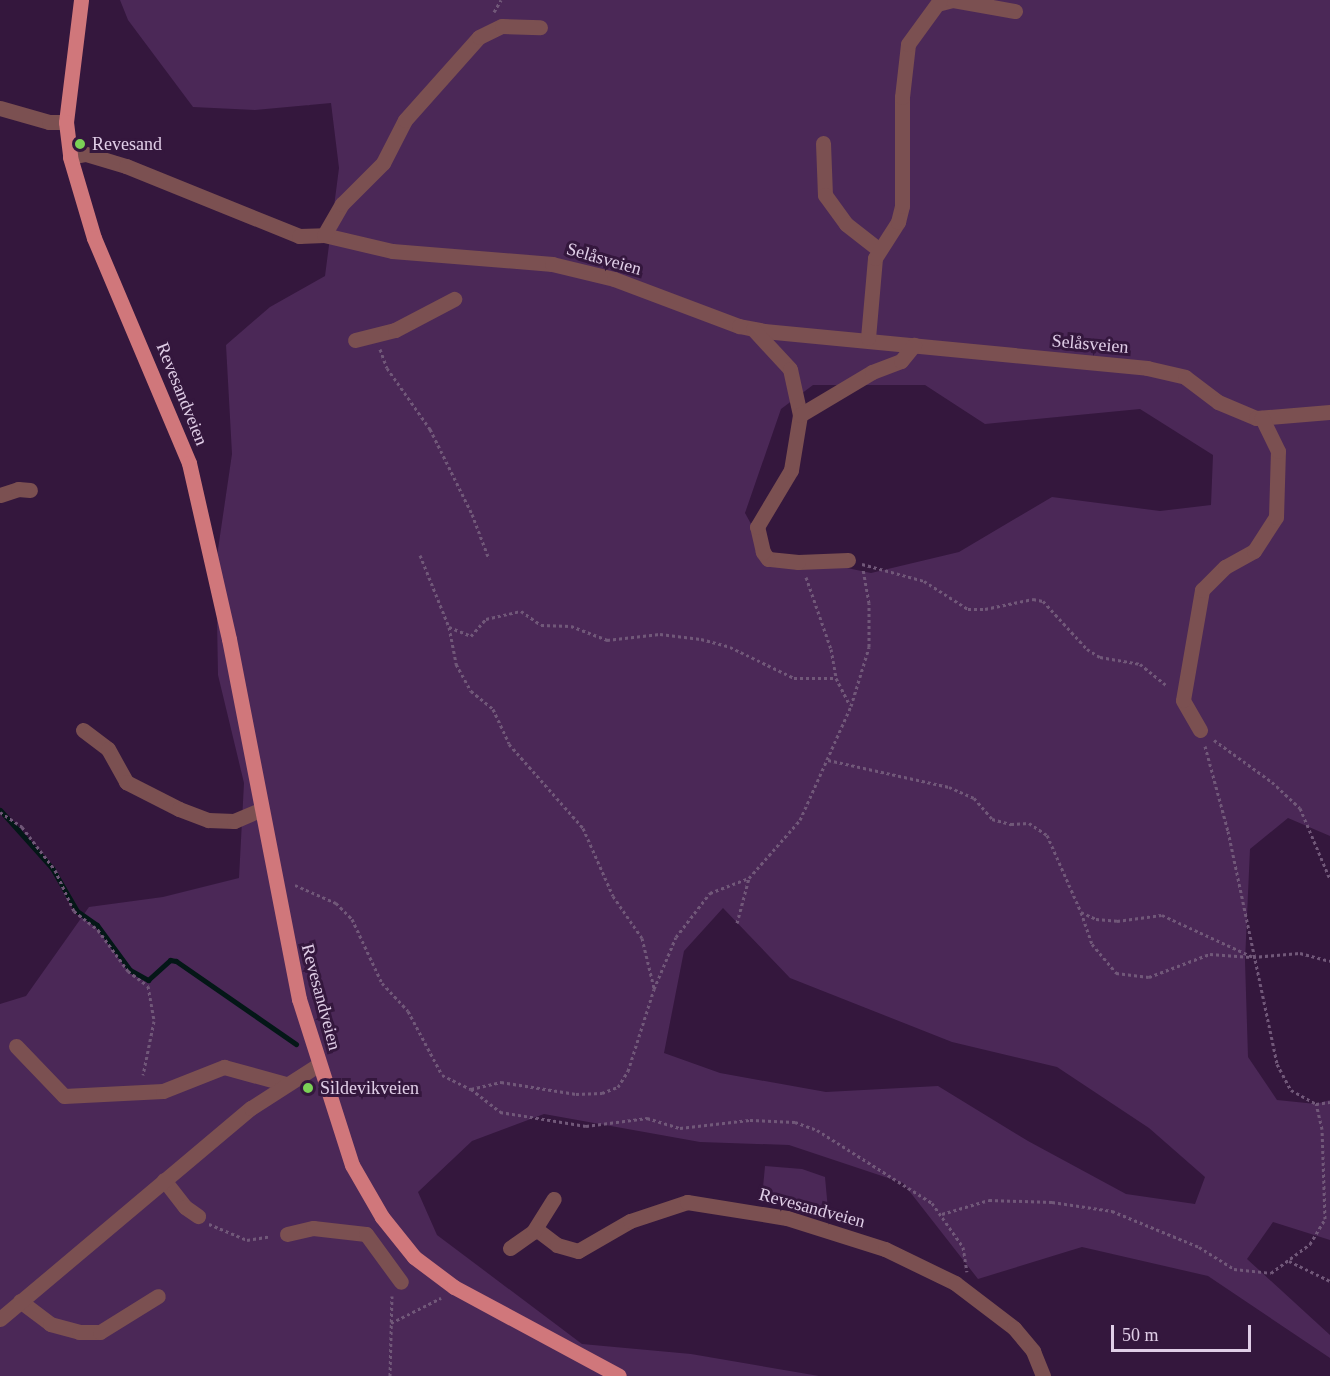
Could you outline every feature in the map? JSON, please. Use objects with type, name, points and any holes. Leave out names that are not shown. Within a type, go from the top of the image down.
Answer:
[{"type":"main road","name":"Revesandveien","points":[[81,0],[66,122],[70,157],[94,238],[189,463],[207,530],[273,878],[299,999],[318,1065],[352,1165],[398,1238],[414,1257],[454,1287],[619,1376]]},
{"type":"street","points":[[868,338],[872,276],[878,249],[898,222],[902,206],[902,97],[908,44],[941,2],[954,0],[1015,11]]},
{"type":"street","points":[[324,235],[342,204],[383,164],[405,120],[479,37],[502,26],[540,27]]},
{"type":"street","points":[[0,108],[49,122],[66,122]]},
{"type":"street","points":[[823,143],[825,195],[846,224],[878,249]]},
{"type":"street","name":"Selåsveien","points":[[70,157],[86,154],[126,166],[299,236],[324,235],[392,250],[552,264],[614,279],[753,329],[868,338],[1171,373],[1207,391],[1227,407],[1262,418],[1330,412]]},
{"type":"street","points":[[355,340],[395,330],[454,299]]},
{"type":"street","points":[[753,329],[790,369],[800,415],[790,470],[756,531],[766,557],[798,562],[855,562]]},
{"type":"street","points":[[800,415],[872,372],[901,361],[914,345]]},
{"type":"street","points":[[1200,730],[1183,700],[1202,590],[1225,567],[1254,551],[1276,518],[1278,451],[1262,418]]},
{"type":"street","points":[[0,495],[18,489],[30,490]]},
{"type":"street","points":[[83,730],[108,749],[126,782],[179,809],[208,819],[234,821],[260,810]]},
{"type":"street","points":[[16,1046],[64,1096],[163,1091],[224,1067],[286,1084]]},
{"type":"street","points":[[0,1319],[164,1180],[286,1084],[318,1065]]},
{"type":"street","points":[[164,1180],[185,1207],[198,1216]]},
{"type":"street","points":[[510,1248],[536,1229],[554,1199]]},
{"type":"street","name":"Revesandveien","points":[[536,1229],[557,1245],[578,1251],[665,1207],[705,1202],[787,1218],[885,1249],[965,1289],[1014,1328],[1033,1351],[1043,1376]]},
{"type":"street","points":[[288,1234],[313,1228],[366,1234],[397,1276]]},
{"type":"street","points":[[380,1253],[398,1238]]},
{"type":"street","points":[[20,1301],[50,1324],[79,1332],[100,1332],[158,1296]]},
{"type":"path","points":[[387,368],[430,429],[472,514],[489,559]]},
{"type":"path","points":[[420,555],[448,627],[456,664],[471,691],[493,709],[509,744],[583,828],[613,896],[642,938],[654,989]]},
{"type":"path","points":[[798,562],[831,649],[837,678],[851,706]]},
{"type":"path","points":[[855,562],[924,581],[968,609],[985,609],[1033,599],[1043,601],[1087,649],[1100,657],[1140,664],[1183,700]]},
{"type":"path","points":[[737,922],[749,878],[800,820],[851,706],[869,647],[869,603],[855,562]]},
{"type":"path","points":[[448,627],[471,636],[486,619],[521,611],[541,625],[571,626],[606,639],[660,634],[701,639],[730,647],[794,678],[837,678]]},
{"type":"path","points":[[1200,730],[1272,782],[1300,808],[1330,879]]},
{"type":"path","points":[[1200,730],[1228,831],[1277,1064],[1291,1090],[1316,1104],[1330,1102]]},
{"type":"path","points":[[828,760],[949,787],[974,798],[992,819],[1011,824],[1029,823],[1047,835],[1081,912],[1092,944],[1116,973],[1149,976],[1210,954],[1253,957],[1300,953],[1330,961]]},
{"type":"path","points":[[0,812],[22,827],[55,870],[74,910],[98,930],[128,971],[148,986],[154,1021],[151,1047],[143,1064],[142,1092]]},
{"type":"path","points":[[273,878],[336,903],[344,911],[382,982],[408,1011],[442,1075],[471,1089],[500,1112],[586,1126],[647,1118],[680,1128],[750,1120],[795,1122],[817,1130],[932,1203],[942,1214],[963,1247],[968,1267],[965,1289]]},
{"type":"path","points":[[471,1089],[501,1082],[576,1094],[602,1093],[618,1087],[628,1071],[654,989],[676,937],[710,893],[749,878]]},
{"type":"path","points":[[1081,912],[1095,919],[1117,921],[1162,915],[1253,957]]},
{"type":"path","points":[[942,1214],[989,1200],[1052,1202],[1112,1211],[1198,1247],[1234,1269],[1272,1273],[1310,1244],[1325,1219],[1322,1129],[1316,1104]]},
{"type":"path","points":[[198,1216],[220,1232],[247,1240],[288,1234]]},
{"type":"path","points":[[1289,1261],[1330,1281]]},
{"type":"path","points":[[390,1376],[391,1324],[397,1276]]},
{"type":"path","points":[[391,1324],[424,1309],[454,1287]]},
{"type":"shaded area","points":[[120,0],[1330,0],[1330,836],[1288,818],[1250,849],[1245,961],[1248,1057],[1277,1100],[1316,1104],[1330,1100],[1330,1240],[1273,1222],[1247,1259],[1330,1335],[1330,1358],[1208,1276],[1082,1247],[978,1279],[903,1183],[789,1145],[700,1142],[544,1114],[472,1141],[418,1192],[437,1235],[582,1344],[691,1354],[819,1376],[0,1376],[0,1004],[26,996],[89,907],[163,897],[239,878],[244,783],[218,675],[216,563],[232,454],[226,345],[270,307],[325,276],[339,168],[331,103],[255,110],[193,107],[128,20]],"holes":[[[813,385],[925,385],[985,424],[1140,409],[1213,455],[1211,505],[1160,511],[1052,497],[959,552],[871,573],[766,551],[745,513],[781,409]],[[723,908],[790,978],[952,1042],[1057,1067],[1149,1128],[1205,1177],[1195,1204],[1126,1194],[1028,1141],[938,1086],[826,1092],[720,1073],[664,1053],[684,951]]]},
{"type":"shaded area","points":[[765,1166],[802,1169],[825,1177],[828,1210],[762,1198]]},
{"type":"waterway","points":[[0,810],[52,868],[77,911],[97,925],[130,970],[148,980],[170,960],[176,961],[296,1044]]},
{"type":"place","name":"Revesand","points":[[80,144]]},
{"type":"place","name":"Sildevikveien","points":[[308,1088]]}]
